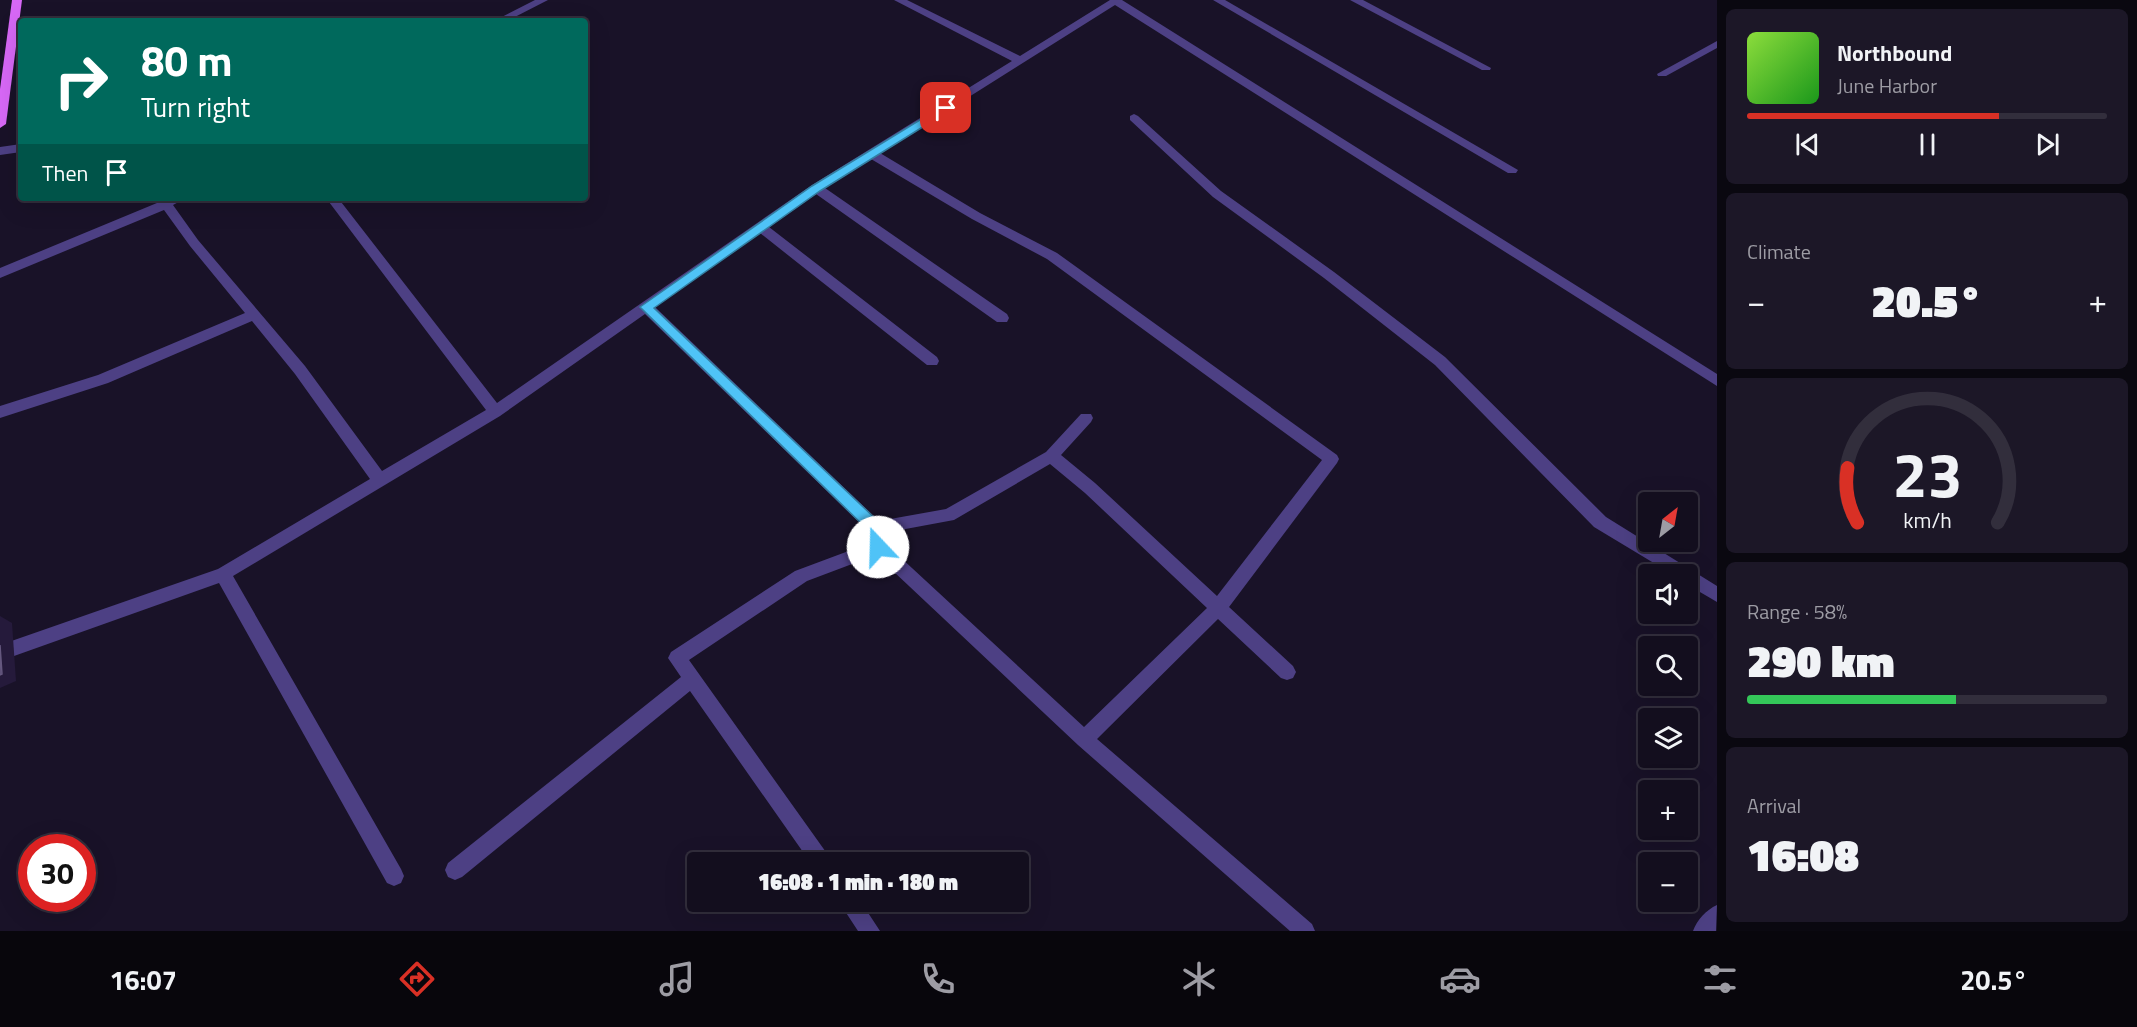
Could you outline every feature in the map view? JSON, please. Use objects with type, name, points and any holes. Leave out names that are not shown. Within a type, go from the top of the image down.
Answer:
[{"type":"main road","points":[[0,124],[14,36],[17,0]]},
{"type":"street","points":[[505,18],[543,0]]},
{"type":"street","points":[[899,0],[1021,61]]},
{"type":"street","points":[[0,653],[223,574],[495,412],[816,188],[1116,0],[1717,381]]},
{"type":"street","points":[[1218,0],[1512,170]]},
{"type":"street","points":[[1355,0],[1486,68]]},
{"type":"street","points":[[1662,74],[1717,44]]},
{"type":"street","points":[[1134,117],[1217,194],[1329,275],[1440,362],[1600,522],[1668,564]]},
{"type":"street","points":[[0,151],[18,148]]},
{"type":"street","points":[[872,154],[976,216],[1052,256],[1332,459],[1218,608],[1084,739]]},
{"type":"street","points":[[816,188],[1002,318]]},
{"type":"street","points":[[0,273],[173,201]]},
{"type":"street","points":[[334,201],[495,412]]},
{"type":"street","points":[[166,204],[194,243],[300,370],[380,480]]},
{"type":"street","points":[[761,227],[932,361]]},
{"type":"street","points":[[646,307],[876,528],[878,547],[1084,739],[1305,931]]},
{"type":"street","points":[[0,412],[103,379],[254,315]]},
{"type":"street","points":[[876,528],[949,515],[1051,456],[1086,418]]},
{"type":"street","points":[[1051,456],[1090,488],[1287,672]]},
{"type":"street","points":[[814,852],[677,658],[801,576],[878,547]]},
{"type":"street","points":[[223,574],[394,876]]},
{"type":"street","points":[[1698,583],[1717,595]]},
{"type":"street","points":[[456,870],[692,679]]},
{"type":"street","points":[[856,912],[870,931]]},
{"type":"street","points":[[1703,931],[1717,915]]},
{"type":"building","points":[[0,645],[2,674],[0,675]]},
{"type":"route","points":[[878,547],[876,528],[646,307],[816,188],[946,108]]}]
